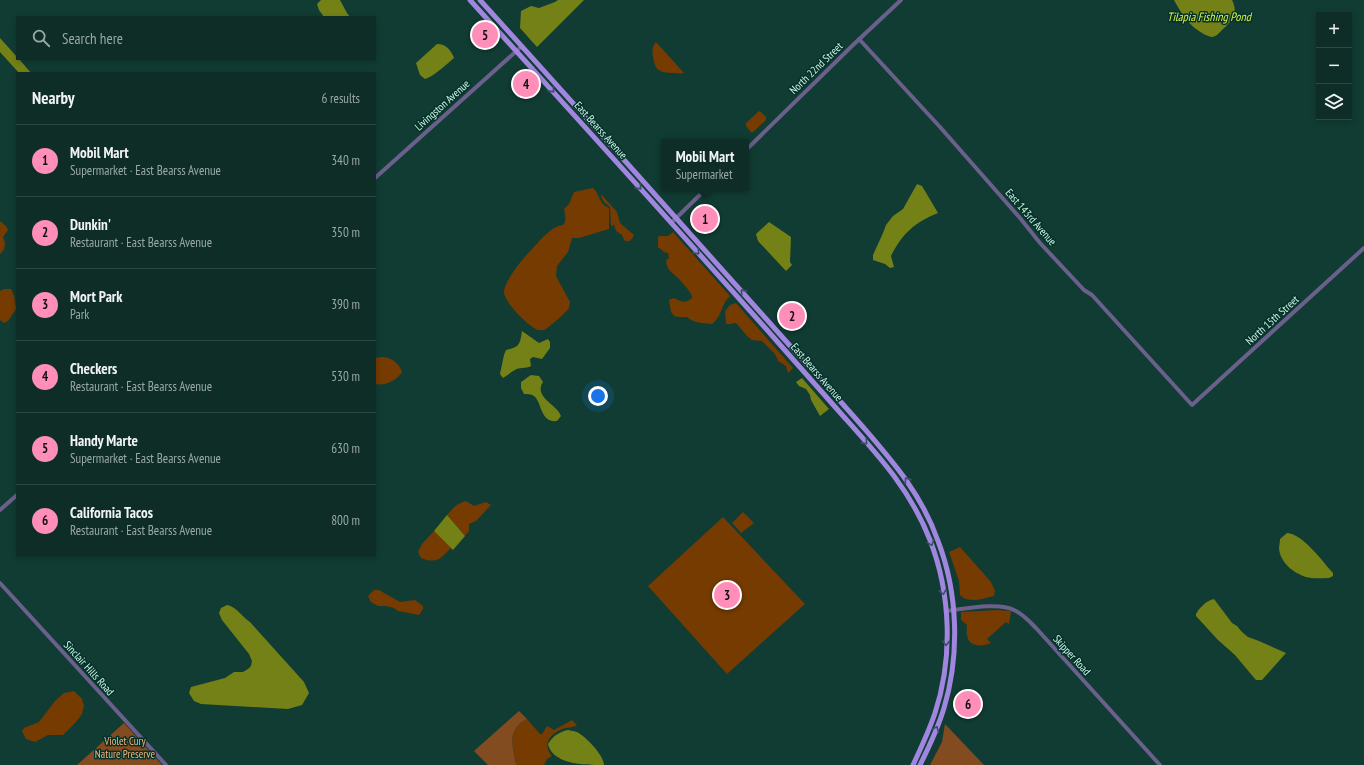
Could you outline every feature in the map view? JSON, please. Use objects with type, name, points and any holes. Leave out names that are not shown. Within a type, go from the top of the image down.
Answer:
[{"type":"main road","name":"East Bearss Avenue","points":[[470,0],[672,223],[851,424],[891,471],[909,498],[923,523],[936,558],[946,611],[947,641],[945,667],[933,717],[912,765]]},
{"type":"main road","name":"East Bearss Avenue","points":[[480,0],[677,218],[856,420],[896,466],[916,495],[931,523],[942,551],[950,581],[954,644],[948,694],[939,723],[920,765]]},
{"type":"main road","points":[[749,310],[755,306]]},
{"type":"main road","points":[[851,424],[856,420]]},
{"type":"main road","points":[[909,498],[916,495]]},
{"type":"street","name":"North 22nd Street","points":[[749,147],[900,0]]},
{"type":"street","name":"East 143rd Avenue","points":[[859,39],[955,144],[1040,243],[1084,290],[1092,295],[1192,405]]},
{"type":"street","name":"Livingston Avenue","points":[[376,177],[522,46]]},
{"type":"street","points":[[672,223],[704,191]]},
{"type":"street","name":"North 15th Street","points":[[1192,405],[1364,248]]},
{"type":"street","points":[[0,510],[16,496]]},
{"type":"street","name":"Sinclair Hills Road","points":[[0,583],[166,765]]},
{"type":"street","name":"Skipper Road","points":[[946,611],[998,606],[1013,609],[1022,614],[1160,765]]},
{"type":"shaded area","points":[[656,42],[684,73],[667,73],[660,71],[656,67],[652,52]]},
{"type":"shaded area","points":[[759,111],[766,117],[766,120],[753,132],[751,132],[746,126],[746,123]]},
{"type":"shaded area","points":[[593,188],[601,202],[609,208],[609,229],[579,238],[572,238],[568,252],[557,266],[556,276],[570,302],[569,308],[546,329],[538,330],[529,324],[512,308],[505,296],[505,287],[515,269],[542,238],[554,228],[563,225],[565,222],[564,209],[569,204],[574,192]]},
{"type":"shaded area","points":[[601,194],[617,212],[620,223],[634,235],[630,240],[624,240],[622,235],[616,231],[614,225],[611,226],[610,207],[603,201]]},
{"type":"shaded area","points":[[0,221],[8,230],[3,237],[5,246],[0,254]]},
{"type":"shaded area","points":[[673,232],[730,296],[718,318],[712,324],[695,322],[687,317],[674,316],[671,312],[669,300],[674,298],[685,302],[692,298],[686,287],[668,269],[666,260],[669,258],[668,253],[664,252],[658,247],[658,237],[669,235]]},
{"type":"shaded area","points":[[4,289],[11,289],[14,295],[16,309],[8,321],[4,323],[0,320],[0,291]]},
{"type":"shaded area","points":[[736,303],[793,368],[788,373],[786,366],[778,361],[774,353],[762,341],[752,340],[736,323],[726,324],[725,311],[730,305]]},
{"type":"shaded area","points":[[376,358],[389,358],[399,366],[402,372],[397,378],[390,382],[376,384]]},
{"type":"shaded area","points":[[466,501],[474,506],[486,502],[491,505],[476,521],[469,524],[469,531],[465,536],[447,515],[457,505]]},
{"type":"shaded area","points":[[743,512],[754,523],[741,533],[732,523]]},
{"type":"shaded area","points":[[723,517],[805,604],[727,674],[648,586]]},
{"type":"shaded area","points":[[434,531],[451,548],[438,559],[431,561],[421,558],[418,552],[422,544]]},
{"type":"shaded area","points":[[960,547],[991,582],[995,591],[994,596],[972,600],[964,598],[960,595],[959,581],[949,552]]},
{"type":"shaded area","points":[[374,590],[379,590],[400,602],[415,600],[423,606],[423,609],[419,615],[398,611],[394,608],[386,606],[378,606],[371,602],[368,596]]},
{"type":"shaded area","points":[[998,610],[1011,611],[1009,624],[1006,622],[987,639],[991,643],[976,645],[970,642],[967,634],[967,625],[961,620],[961,612]]},
{"type":"shaded area","points":[[74,691],[82,699],[84,706],[82,714],[63,735],[48,735],[35,742],[26,739],[22,731],[24,728],[39,722],[55,701],[64,693]]},
{"type":"shaded area","points":[[527,719],[540,734],[542,734],[547,726],[554,730],[572,720],[577,725],[562,729],[551,737],[548,747],[552,756],[547,759],[544,765],[518,765],[516,764],[512,738],[516,728]]},
{"type":"green space","points":[[519,711],[527,719],[516,728],[512,738],[516,764],[518,765],[488,765],[474,751]]},
{"type":"green space","name":"Violet Cury Nature Preserve","points":[[124,723],[162,765],[77,765]]},
{"type":"green space","points":[[945,724],[984,765],[930,765],[942,742]]},
{"type":"water","points":[[321,0],[340,0],[349,16],[323,16],[317,4]]},
{"type":"water","points":[[558,0],[584,0],[537,47],[520,28],[521,11],[531,6],[539,8]]},
{"type":"water","name":"Tilapia Fishing Pond","points":[[1174,0],[1232,0],[1235,9],[1233,17],[1225,27],[1217,35],[1211,37],[1199,31],[1189,23]]},
{"type":"water","points":[[0,38],[16,56],[16,60],[20,60],[30,72],[18,72],[0,52]]},
{"type":"water","points":[[437,44],[448,48],[454,58],[436,73],[425,79],[420,75],[416,63]]},
{"type":"water","points":[[917,184],[922,186],[938,213],[922,220],[905,235],[891,256],[894,267],[890,268],[885,264],[873,260],[873,255],[886,225],[893,216],[903,209]]},
{"type":"water","points":[[769,222],[791,237],[790,262],[792,265],[786,271],[758,241],[756,234]]},
{"type":"water","points":[[522,331],[539,343],[548,339],[550,342],[550,348],[542,359],[533,357],[530,359],[531,366],[517,369],[503,378],[500,374],[506,350],[517,346],[521,339]]},
{"type":"water","points":[[531,375],[539,376],[543,382],[541,392],[556,408],[561,416],[557,421],[551,421],[544,416],[537,399],[534,396],[524,394],[521,388],[521,382]]},
{"type":"water","points":[[802,378],[829,409],[820,416],[806,389],[799,386],[796,382]]},
{"type":"water","points":[[447,515],[465,536],[453,550],[434,531]]},
{"type":"water","points":[[1287,533],[1306,543],[1333,573],[1333,576],[1329,578],[1309,578],[1288,567],[1282,558],[1279,548],[1280,539]]},
{"type":"water","points":[[1214,599],[1232,623],[1248,637],[1286,653],[1262,680],[1256,680],[1235,655],[1218,640],[1196,616],[1197,612],[1204,605]]},
{"type":"water","points":[[227,605],[236,610],[250,622],[304,682],[309,693],[302,705],[288,709],[201,704],[194,701],[189,693],[191,687],[225,678],[234,672],[243,672],[251,666],[252,661],[249,654],[222,620],[219,613],[221,608]]},
{"type":"water","points":[[568,730],[577,732],[583,736],[599,753],[604,765],[579,764],[563,760],[556,756],[551,751],[548,744],[556,735]]},
{"type":"place","name":"Handy Marte","points":[[485,35]]},
{"type":"place","name":"Checkers","points":[[526,84]]},
{"type":"place","name":"Mobil Mart","points":[[705,219]]},
{"type":"place","name":"Dunkin'","points":[[792,316]]},
{"type":"place","name":"Mort Park","points":[[727,595]]},
{"type":"place","name":"California Tacos","points":[[968,704]]}]
